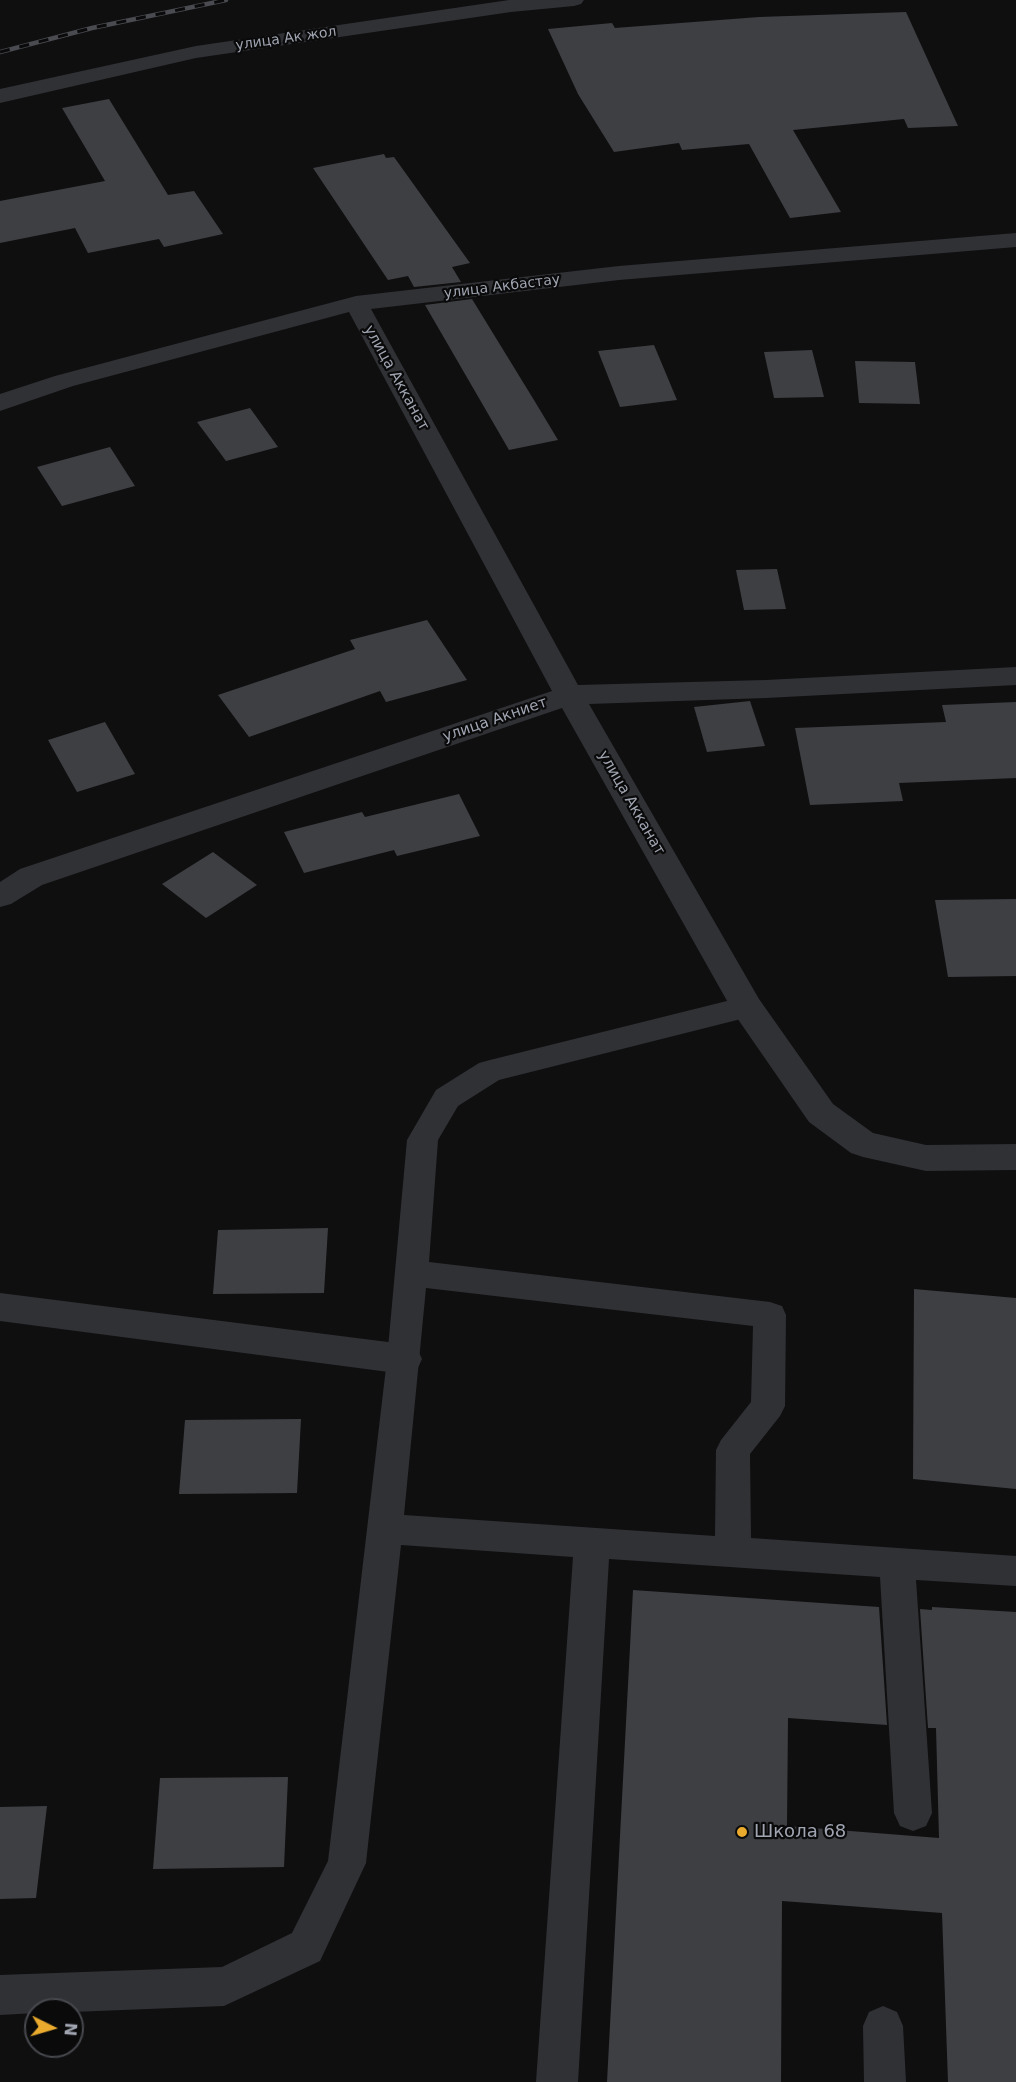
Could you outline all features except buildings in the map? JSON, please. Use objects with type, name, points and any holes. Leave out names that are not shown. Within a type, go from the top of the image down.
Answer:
[{"type":"street","name":"улица Ак жол","points":[[0,96],[196,52],[511,6],[574,0]]},
{"type":"street","name":"улица Акбастау","points":[[0,403],[64,381],[356,303],[619,273],[1016,240]]},
{"type":"street","name":"улица Акканат","points":[[356,303],[569,695],[747,1007],[821,1113],[863,1144],[926,1158],[1016,1157]]},
{"type":"street","name":"улица Акниет","points":[[0,896],[31,877],[569,695],[766,689],[1016,676]]},
{"type":"street","points":[[0,1307],[404,1359]]},
{"type":"lane","points":[[0,1995],[224,1986],[306,1947],[348,1863],[404,1359],[423,1140],[447,1098],[490,1071],[747,1007]]},
{"type":"lane","points":[[411,1273],[771,1315],[768,1406],[733,1450],[733,1552]]},
{"type":"lane","points":[[385,1529],[1016,1571]]},
{"type":"lane","points":[[557,2082],[592,1543]]},
{"type":"lane","points":[[897,1563],[913,1813]]},
{"type":"lane","points":[[883,2026],[885,2082]]},
{"type":"railway","points":[[0,52],[92,28],[226,0]]},
{"type":"place","name":"Школа 68","points":[[742,1832]]}]
